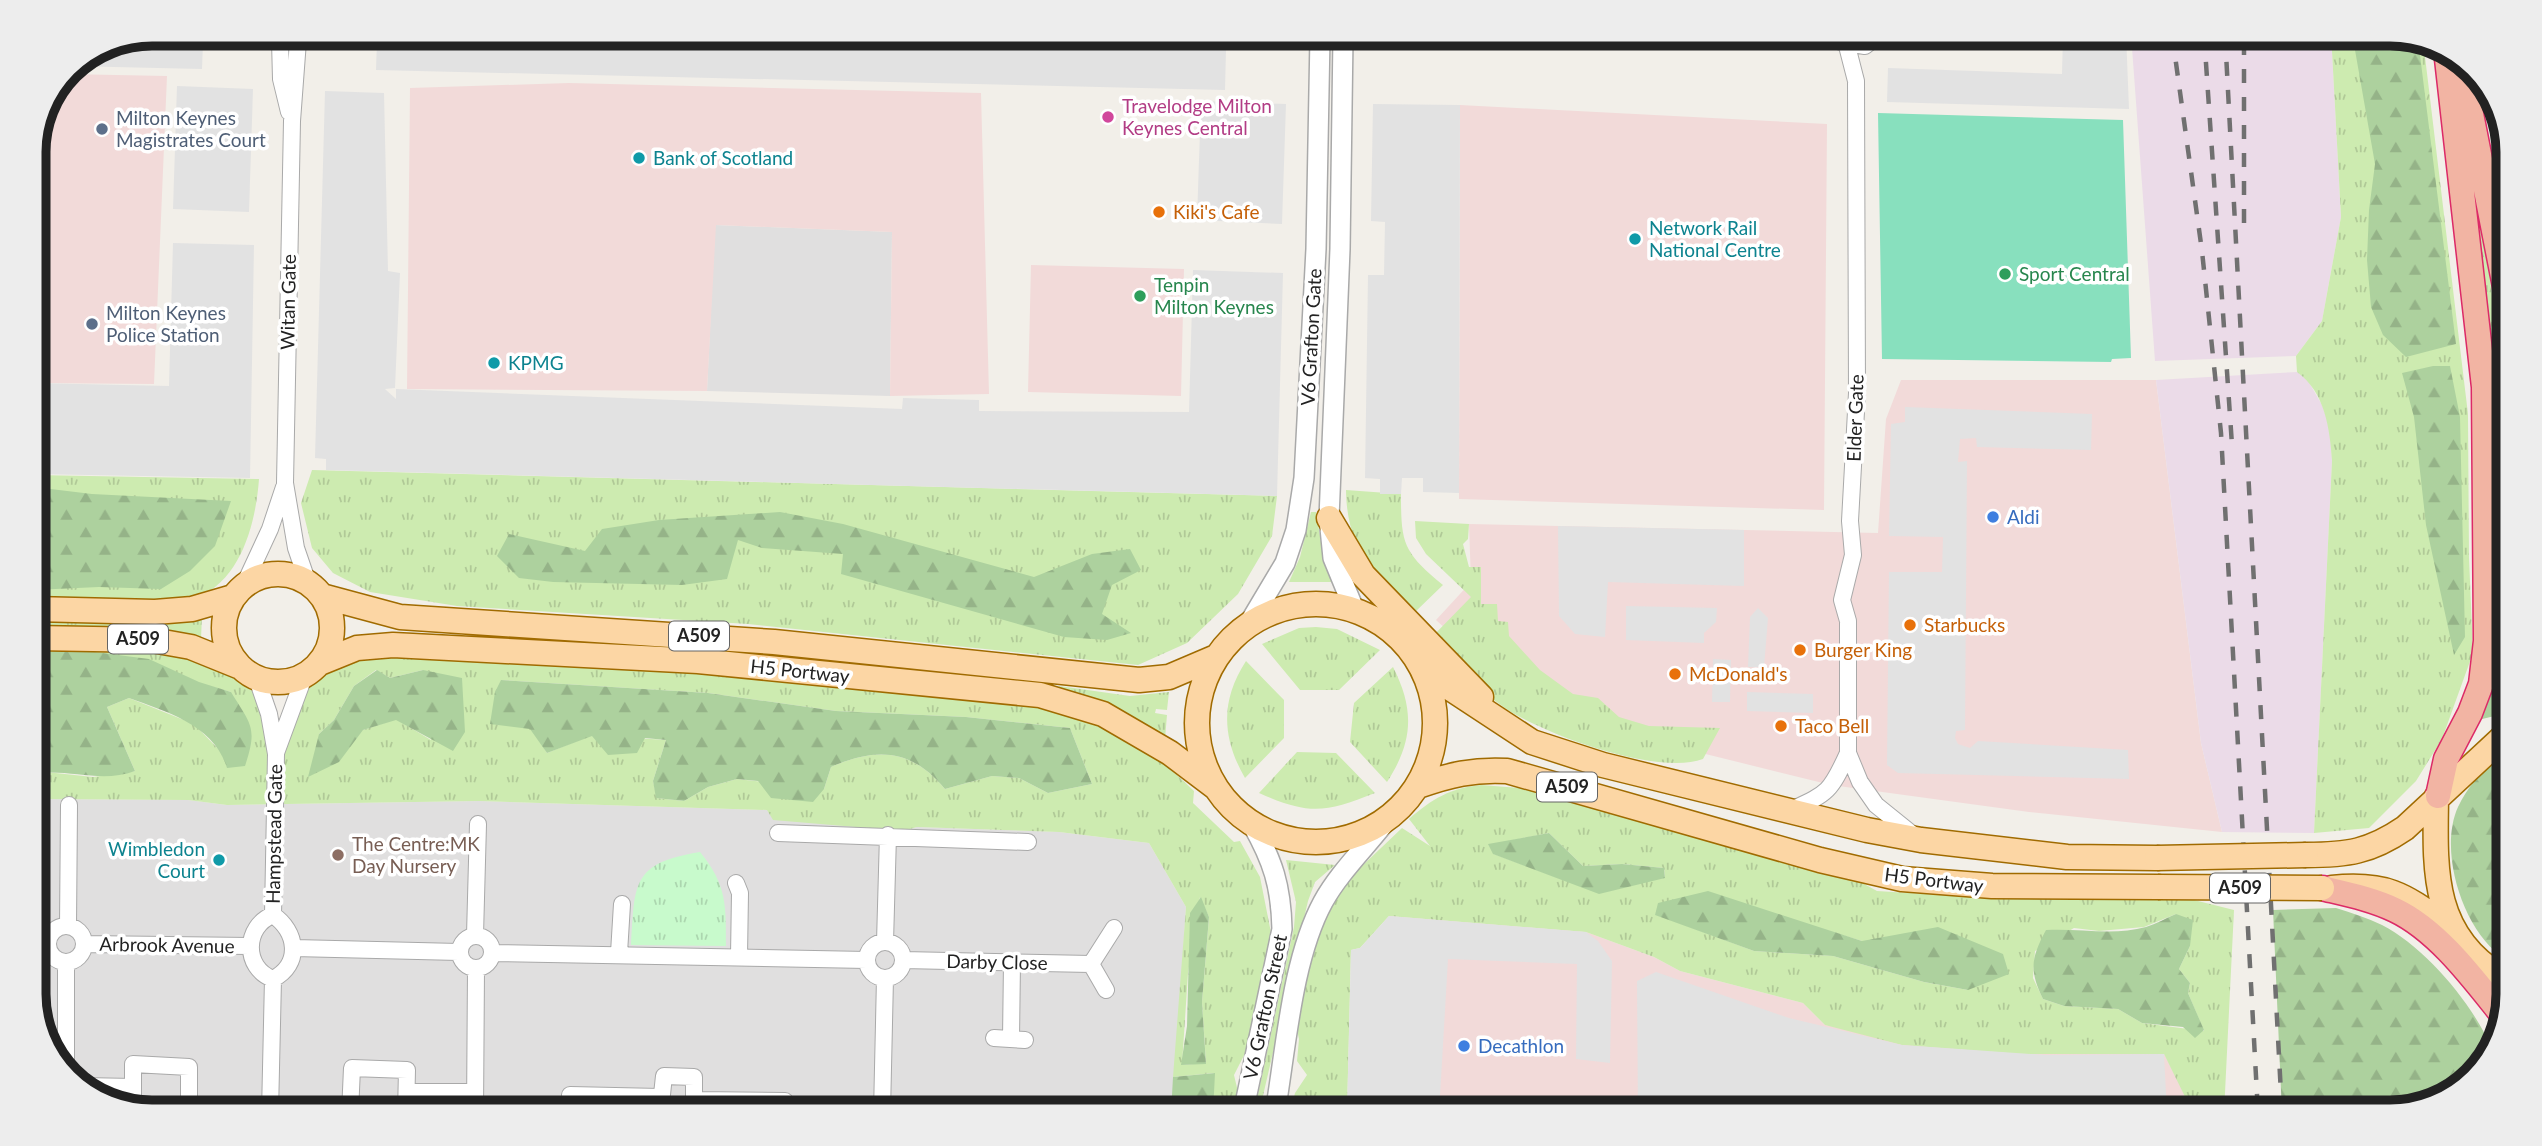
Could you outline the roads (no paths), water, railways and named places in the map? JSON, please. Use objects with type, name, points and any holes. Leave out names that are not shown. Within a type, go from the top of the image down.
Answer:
[{"type":"highway","points":[[2437,797],[2446,759],[2470,713],[2481,684],[2486,641],[2484,387],[2447,62]]},
{"type":"highway","points":[[2463,74],[2496,241]]},
{"type":"highway","points":[[2322,888],[2370,900],[2398,911],[2431,936],[2479,985],[2495,1006]]},
{"type":"main road","points":[[1329,518],[1391,618],[1421,656],[1436,718],[1428,766],[1400,807]]},
{"type":"main road","points":[[276,574],[315,589],[330,612],[333,630],[329,648],[312,670],[273,683],[248,673],[228,650],[223,633],[225,614],[239,591],[259,577],[276,574]]},
{"type":"main road","name":"H5 Portway","points":[[315,589],[400,617],[699,636],[898,653],[1139,680],[1169,677],[1235,637]]},
{"type":"main road","name":"A509","points":[[46,609],[155,612],[192,609],[239,591]]},
{"type":"main road","name":"A509","points":[[1391,618],[1325,604],[1301,604],[1270,612],[1235,637],[1199,702],[1198,741],[1202,760],[1215,787],[1252,824],[1292,840],[1327,842],[1360,834],[1400,807]]},
{"type":"main road","name":"A509","points":[[46,638],[152,639],[191,648],[248,673]]},
{"type":"main road","name":"H5 Portway","points":[[312,670],[357,648],[393,645],[698,661],[1040,695],[1074,703],[1112,719],[1170,753],[1215,787]]},
{"type":"main road","name":"H5 Portway","points":[[1421,656],[1500,723],[1532,742],[1603,765],[1921,841],[2067,857],[2345,855],[2371,848],[2405,828],[2496,743]]},
{"type":"main road","name":"H5 Portway","points":[[1400,807],[1456,772],[1477,769],[1507,771],[1820,860],[1902,879],[1992,886],[2322,888],[2359,885],[2385,888],[2417,905],[2454,932]]},
{"type":"main road","points":[[2437,797],[2435,873],[2441,897],[2454,932],[2473,954],[2496,973]]},
{"type":"street","name":"Witan Gate","points":[[280,46],[281,79],[292,121]]},
{"type":"street","name":"Witan Gate","points":[[298,46],[292,121],[285,483],[296,548],[315,589]]},
{"type":"street","name":"V6 Grafton Gate","points":[[1235,637],[1285,563],[1300,510],[1316,249],[1320,46]]},
{"type":"street","name":"V6 Grafton Gate","points":[[1343,46],[1329,518],[1333,558],[1354,609]]},
{"type":"street","name":"Elder Gate","points":[[1842,46],[1856,81],[1857,393],[1850,521],[1853,555],[1842,600],[1848,621],[1848,753],[1860,782],[1876,806],[1921,841]]},
{"type":"street","name":"Elder Gate","points":[[1856,81],[1872,46]]},
{"type":"street","name":"Witan Gate","points":[[239,591],[270,529],[285,483]]},
{"type":"street","name":"Hampstead Gate","points":[[276,754],[312,670]]},
{"type":"street","name":"Hampstead Gate","points":[[248,673],[269,714],[276,754],[273,915]]},
{"type":"street","name":"Elder Gate","points":[[1788,811],[1825,795],[1834,784],[1848,753]]},
{"type":"street","points":[[68,926],[69,805]]},
{"type":"street","name":"V6 Grafton Street","points":[[1277,1100],[1303,949],[1322,904],[1335,883],[1400,807]]},
{"type":"street","points":[[475,935],[478,824]]},
{"type":"street","name":"V6 Grafton Street","points":[[1246,1100],[1282,929],[1281,900],[1273,861],[1252,824]]},
{"type":"street","points":[[778,833],[1028,842]]},
{"type":"street","points":[[885,943],[888,835]]},
{"type":"street","points":[[736,883],[740,893],[739,956]]},
{"type":"street","points":[[620,953],[622,904]]},
{"type":"street","points":[[273,915],[285,923],[294,948],[291,962],[283,974],[273,979],[261,974],[252,961],[250,946],[254,931],[262,919],[273,915]]},
{"type":"street","points":[[46,939],[53,931],[68,926],[79,932],[84,944],[79,956],[66,962],[52,956],[46,949]]},
{"type":"street","points":[[1107,990],[1091,964],[1114,928]]},
{"type":"street","points":[[459,952],[466,939],[475,935],[486,939],[493,953]]},
{"type":"street","points":[[885,943],[899,950],[903,960],[899,971],[885,978],[874,975],[867,960],[871,950],[885,943]]},
{"type":"street","name":"Arbrook Avenue","points":[[84,944],[250,946]]},
{"type":"street","points":[[294,948],[459,952]]},
{"type":"street","points":[[459,952],[463,962],[476,969],[486,966],[493,953]]},
{"type":"street","points":[[493,953],[620,953],[867,960]]},
{"type":"street","name":"Darby Close","points":[[903,960],[1091,964]]},
{"type":"street","points":[[66,962],[66,1057]]},
{"type":"street","points":[[994,1038],[1018,1039],[1012,962]]},
{"type":"street","points":[[475,1100],[476,969]]},
{"type":"street","points":[[882,1100],[885,978]]},
{"type":"street","points":[[270,1100],[273,979]]},
{"type":"street","points":[[349,1100],[352,1068],[407,1070],[407,1100]]},
{"type":"street","points":[[661,1100],[664,1076],[694,1077],[695,1100]]},
{"type":"street","points":[[99,1086],[133,1087]]},
{"type":"street","points":[[408,1092],[475,1092]]},
{"type":"street","points":[[570,1095],[615,1100]]},
{"type":"railway","points":[[2174,46],[2202,251],[2221,433],[2257,1100]]},
{"type":"railway","points":[[2205,46],[2232,445]]},
{"type":"railway","points":[[2226,46],[2281,1100]]},
{"type":"railway","points":[[2244,46],[2244,223]]},
{"type":"place","name":"Travelodge Milton Keynes Central","points":[[1108,117]]},
{"type":"place","name":"Milton Keynes Magistrates Court","points":[[102,129]]},
{"type":"place","name":"Bank of Scotland","points":[[639,158]]},
{"type":"place","name":"Kiki's Cafe","points":[[1159,212]]},
{"type":"place","name":"Network Rail National Centre","points":[[1635,239]]},
{"type":"place","name":"Sport Central","points":[[2005,274]]},
{"type":"place","name":"Tenpin Milton Keynes","points":[[1140,296]]},
{"type":"place","name":"Milton Keynes Police Station","points":[[92,324]]},
{"type":"place","name":"KPMG","points":[[494,363]]},
{"type":"place","name":"Aldi","points":[[1993,517]]},
{"type":"place","name":"Starbucks","points":[[1910,625]]},
{"type":"place","name":"Burger King","points":[[1800,650]]},
{"type":"place","name":"McDonald's","points":[[1675,674]]},
{"type":"place","name":"Taco Bell","points":[[1781,726]]},
{"type":"place","name":"The Centre:MK Day Nursery","points":[[338,855]]},
{"type":"place","name":"Wimbledon Court","points":[[219,860]]},
{"type":"place","name":"Decathlon","points":[[1464,1046]]}]
